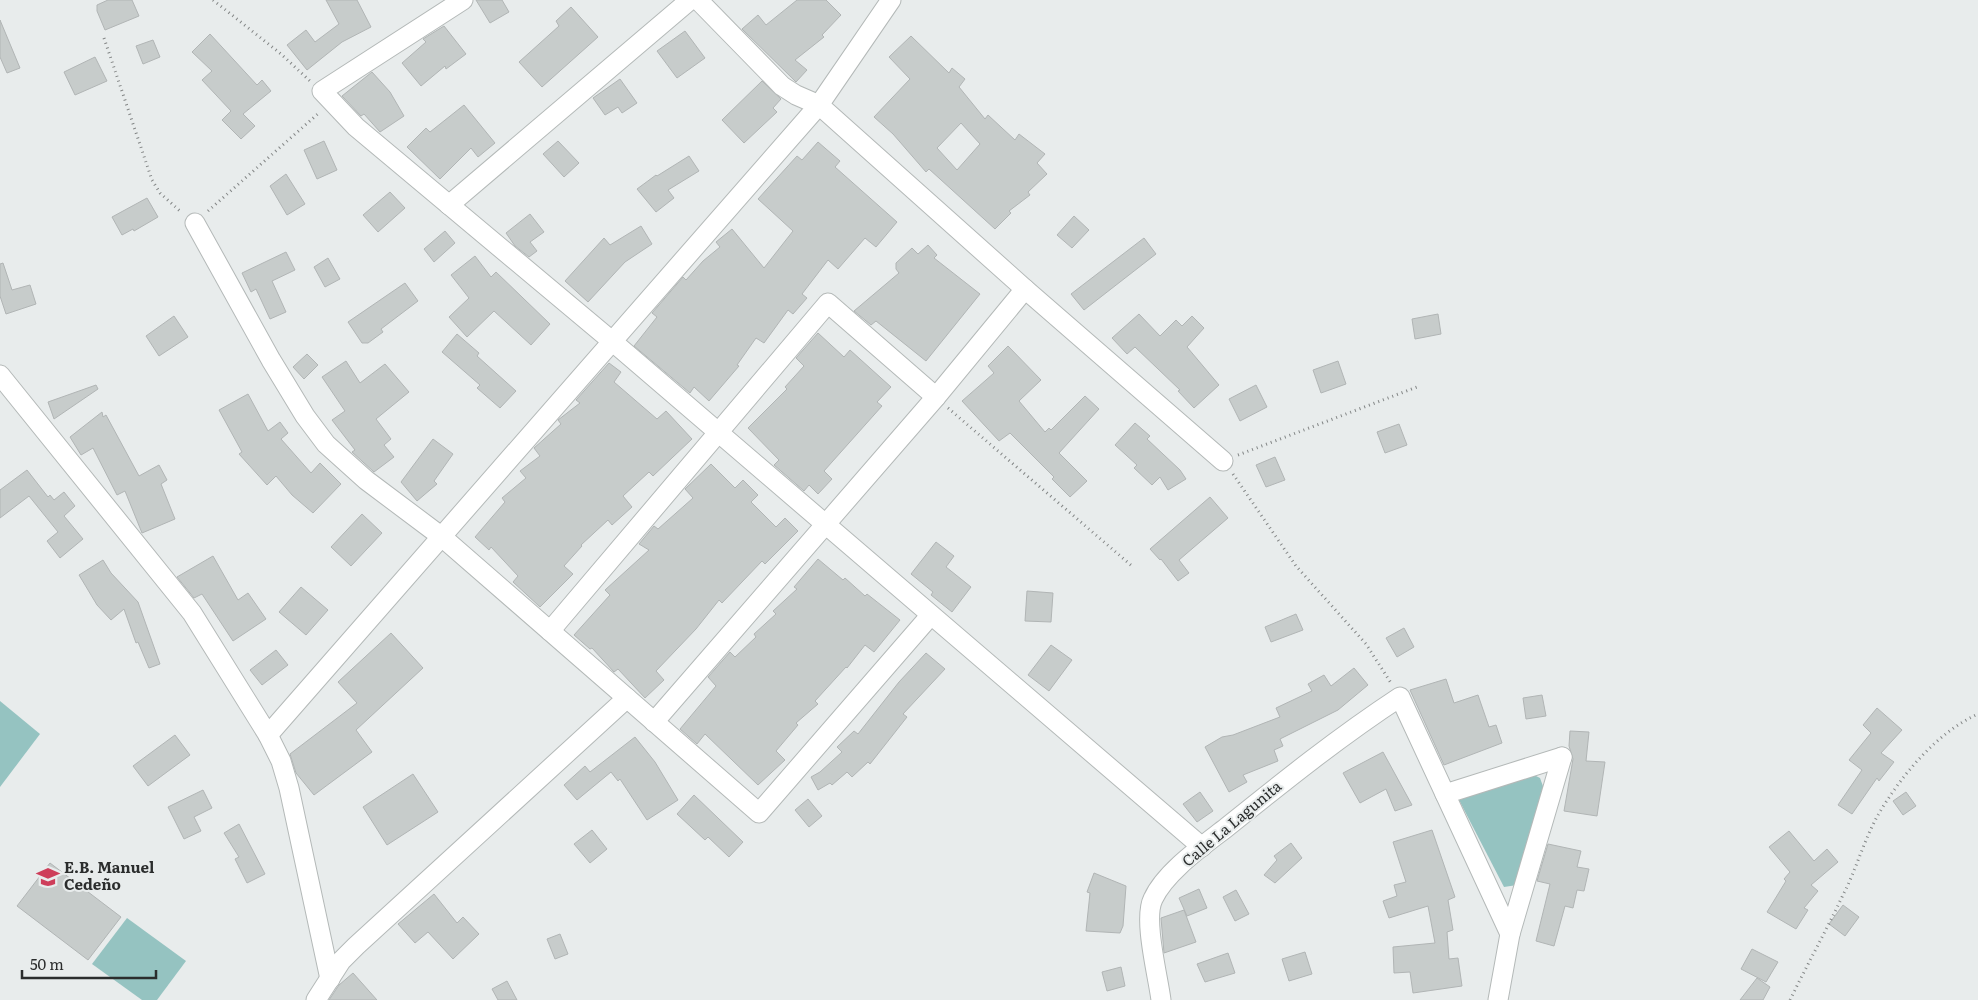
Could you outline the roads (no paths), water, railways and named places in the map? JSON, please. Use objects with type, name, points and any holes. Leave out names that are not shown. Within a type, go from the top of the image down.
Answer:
[{"type":"street","points":[[462,0],[326,97],[356,127],[613,342],[930,616],[1042,707],[1202,847]]},
{"type":"street","points":[[449,205],[690,0]]},
{"type":"street","points":[[698,0],[782,86],[796,95],[820,105],[1025,290],[1223,461]]},
{"type":"street","points":[[268,735],[820,105],[891,0]]},
{"type":"street","points":[[195,224],[271,360],[305,416],[326,444],[366,480],[442,537],[759,813],[930,616]]},
{"type":"street","points":[[654,722],[936,397],[1025,290]]},
{"type":"street","points":[[550,631],[828,303],[936,397]]},
{"type":"street","points":[[0,375],[192,613],[268,735],[289,788],[330,979]]},
{"type":"street","name":"Calle La Lagunita","points":[[1161,1000],[1150,928],[1149,913],[1153,899],[1165,882],[1202,847],[1348,731],[1400,697],[1445,794]]},
{"type":"street","points":[[316,1000],[342,962],[356,946],[627,698]]},
{"type":"street","points":[[1498,1000],[1510,934],[1562,757],[1445,794],[1510,934]]},
{"type":"place","name":"E.B. Manuel Cedeño","points":[[48,877]]}]
